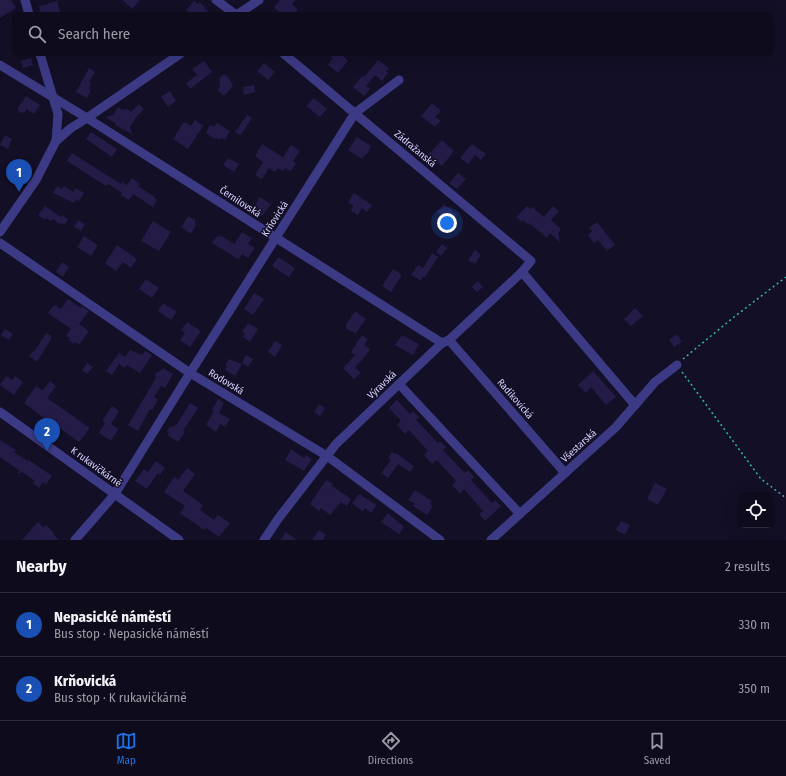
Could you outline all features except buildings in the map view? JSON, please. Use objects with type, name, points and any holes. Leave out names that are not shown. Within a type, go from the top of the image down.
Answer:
[{"type":"street","points":[[25,0],[28,12]]},
{"type":"street","points":[[216,0],[234,12]]},
{"type":"street","points":[[240,12],[258,0]]},
{"type":"street","points":[[41,56],[58,114],[56,141]]},
{"type":"street","points":[[0,232],[36,180],[56,141],[71,128],[88,118],[177,56]]},
{"type":"street","name":"Zádražanská","points":[[286,56],[531,261]]},
{"type":"street","points":[[0,65],[52,96]]},
{"type":"street","name":"Krňovická","points":[[75,540],[115,494],[190,373],[356,113],[399,80]]},
{"type":"street","name":"Černilovská","points":[[52,96],[276,238],[445,342]]},
{"type":"street","name":"Rodovská","points":[[0,242],[190,373],[327,456],[440,540]]},
{"type":"street","name":"Výravská","points":[[264,540],[336,444],[399,384],[522,272],[531,261]]},
{"type":"street","points":[[522,272],[635,405]]},
{"type":"street","name":"Radíkovická","points":[[445,342],[566,473]]},
{"type":"street","name":"Všestarská","points":[[491,540],[616,427],[655,382],[677,365]]},
{"type":"street","points":[[399,384],[520,514]]},
{"type":"street","name":"K rukavičkárně","points":[[0,412],[179,540]]},
{"type":"path","points":[[786,277],[734,316],[677,365],[761,479],[786,498]]},
{"type":"place","name":"Nepasické náměstí","points":[[19,192]]},
{"type":"place","name":"Krňovická","points":[[47,451]]}]
